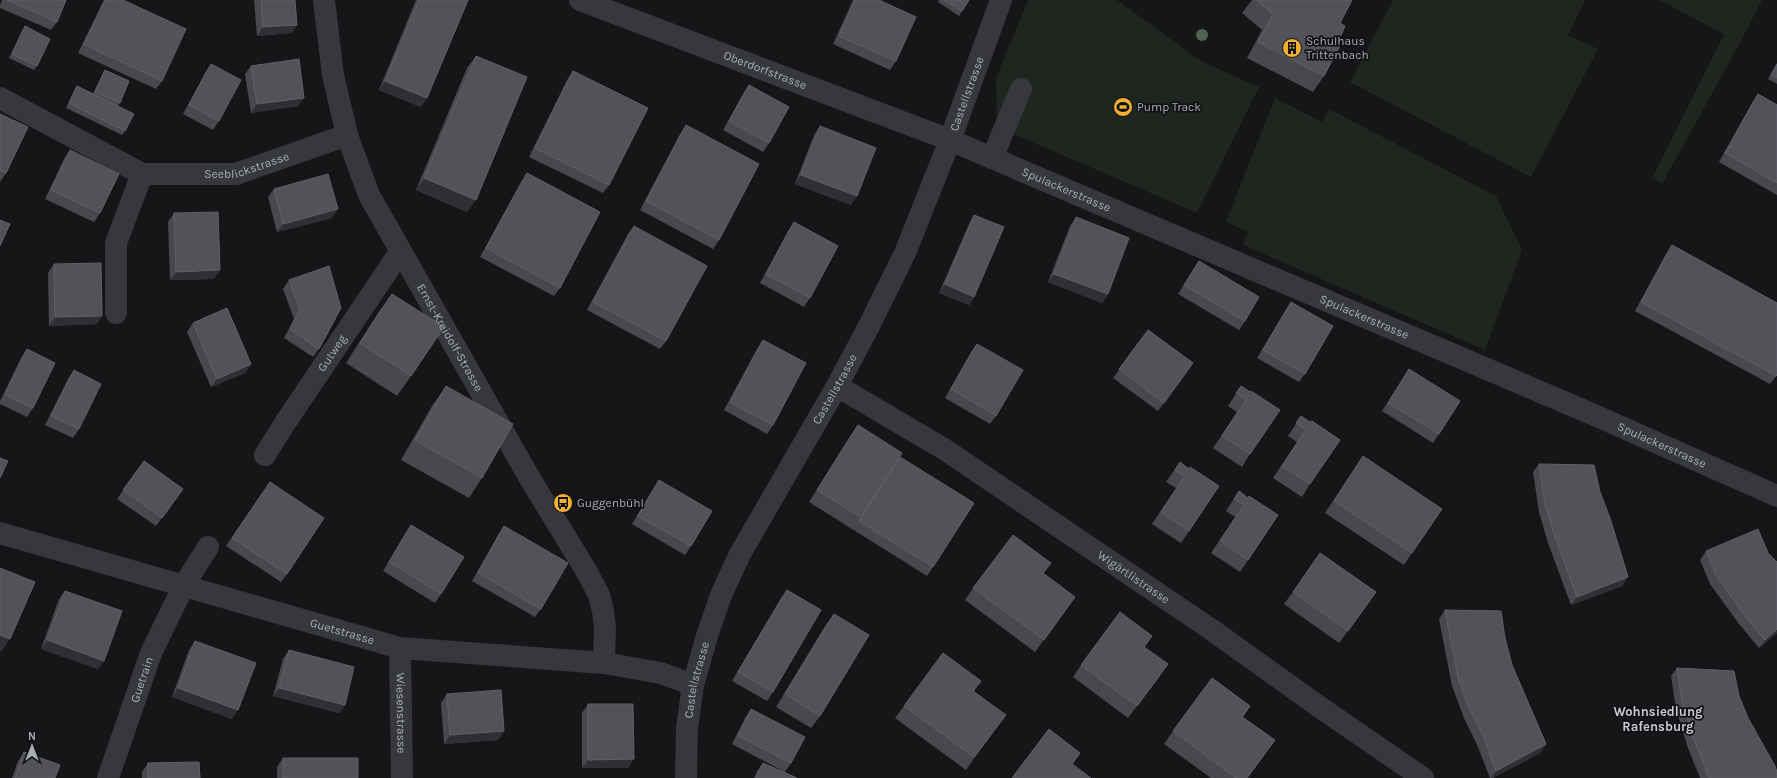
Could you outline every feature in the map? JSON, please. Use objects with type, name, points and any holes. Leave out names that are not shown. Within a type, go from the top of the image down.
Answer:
[{"type":"street","name":"Ernst-Kreidolf-Strasse","points":[[324,0],[332,75],[347,135],[369,195],[529,477],[587,572],[599,596],[604,611],[604,663]]},
{"type":"street","name":"Oberdorfstrasse","points":[[580,0],[950,140]]},
{"type":"street","name":"Castellstrasse","points":[[686,778],[687,728],[693,685],[706,636],[721,596],[740,554],[837,386],[869,326],[905,252],[950,140],[1001,0]]},
{"type":"street","points":[[992,158],[1021,89]]},
{"type":"street","name":"Seeblickstrasse","points":[[0,98],[142,174],[236,174],[347,135]]},
{"type":"street","name":"Spulackerstrasse","points":[[950,140],[1599,417],[1777,496]]},
{"type":"street","points":[[116,313],[116,243],[142,174]]},
{"type":"street","name":"Gutweg","points":[[265,455],[400,252]]},
{"type":"street","name":"Wigärtlistrasse","points":[[837,386],[944,449],[1205,625],[1321,708],[1423,778]]},
{"type":"street","name":"Guetstrasse","points":[[0,533],[400,648],[604,663],[661,673],[693,685]]},
{"type":"street","points":[[184,585],[208,547]]},
{"type":"street","name":"Guetrain","points":[[108,778],[151,653],[184,585]]},
{"type":"street","name":"Wiesenstrasse","points":[[400,648],[402,778]]},
{"type":"shaded area","name":"Pump Track","points":[[1028,0],[1117,0],[1201,61],[1259,87],[1197,213],[997,127],[996,78]]},
{"type":"shaded area","points":[[1393,0],[1585,0],[1568,35],[1598,49],[1531,177],[1350,82]]},
{"type":"shaded area","points":[[1659,0],[1762,0],[1662,184],[1653,176],[1724,34]]},
{"type":"shaded area","points":[[1275,98],[1322,122],[1329,109],[1496,196],[1522,250],[1485,350],[1243,245],[1248,232],[1226,222]]},
{"type":"building","points":[[7,0],[66,0],[57,22]]},
{"type":"building","points":[[105,0],[123,0],[186,29],[162,81],[84,44]]},
{"type":"building","points":[[261,0],[295,0],[297,25],[263,27]]},
{"type":"building","points":[[419,0],[468,0],[427,98],[385,81]]},
{"type":"building","points":[[855,0],[879,0],[916,17],[896,61],[839,36]]},
{"type":"building","points":[[944,0],[969,0],[962,11]]},
{"type":"building","name":"Schulhaus Trittenbach","points":[[1256,0],[1352,0],[1340,23],[1345,26],[1339,40],[1342,42],[1324,76],[1258,42],[1273,14]]},
{"type":"building","points":[[25,26],[50,39],[37,66],[12,54]]},
{"type":"building","points":[[476,56],[527,77],[476,200],[424,178]]},
{"type":"building","points":[[299,59],[304,98],[257,104],[251,66]]},
{"type":"building","points":[[211,64],[241,80],[219,121],[189,105]]},
{"type":"building","points":[[1777,64],[1777,78],[1771,75]]},
{"type":"building","points":[[105,70],[129,81],[120,103],[95,92]]},
{"type":"building","points":[[573,71],[648,108],[609,185],[535,148]]},
{"type":"building","points":[[749,85],[789,107],[769,143],[729,121]]},
{"type":"building","points":[[77,86],[134,114],[125,131],[69,103]]},
{"type":"building","points":[[1758,94],[1777,105],[1777,183],[1725,153]]},
{"type":"building","points":[[0,114],[28,127],[6,173],[0,170]]},
{"type":"building","points":[[686,125],[759,164],[719,240],[646,201]]},
{"type":"building","points":[[820,126],[876,148],[857,196],[801,175]]},
{"type":"building","points":[[70,150],[119,174],[100,213],[51,190]]},
{"type":"building","points":[[527,173],[600,212],[560,288],[486,248]]},
{"type":"building","points":[[328,174],[338,209],[283,224],[274,189]]},
{"type":"building","points":[[218,212],[220,270],[176,272],[174,213]]},
{"type":"building","points":[[974,215],[1004,227],[974,297],[945,284]]},
{"type":"building","points":[[1076,217],[1129,238],[1108,294],[1054,274]]},
{"type":"building","points":[[0,220],[10,224],[0,246]]},
{"type":"building","points":[[794,222],[838,246],[810,298],[766,274]]},
{"type":"building","points":[[634,226],[707,266],[666,341],[593,302]]},
{"type":"building","points":[[1672,245],[1777,303],[1776,376],[1641,302]]},
{"type":"building","points":[[1199,261],[1259,297],[1245,321],[1184,285]]},
{"type":"building","points":[[101,263],[102,316],[55,317],[54,264]]},
{"type":"building","points":[[329,266],[341,308],[319,349],[290,329],[300,310],[289,280]]},
{"type":"building","points":[[392,294],[444,327],[411,376],[360,343]]},
{"type":"building","points":[[1291,302],[1333,326],[1305,374],[1263,350]]},
{"type":"building","points":[[227,308],[251,364],[217,379],[193,323]]},
{"type":"building","points":[[1148,330],[1193,363],[1164,403],[1119,369]]},
{"type":"building","points":[[763,340],[806,363],[773,425],[730,402]]},
{"type":"building","points":[[977,344],[1023,370],[996,416],[951,389]]},
{"type":"building","points":[[27,349],[55,363],[33,408],[5,395]]},
{"type":"building","points":[[1409,369],[1460,401],[1439,434],[1388,403]]},
{"type":"building","points":[[74,370],[101,384],[79,429],[51,416]]},
{"type":"building","points":[[446,386],[513,424],[482,478],[415,440]]},
{"type":"building","points":[[1241,386],[1280,410],[1250,454],[1222,436],[1246,400],[1236,393]]},
{"type":"building","points":[[1301,416],[1310,422],[1312,421],[1340,440],[1310,484],[1282,466],[1306,430],[1296,423]]},
{"type":"building","points":[[858,425],[902,453],[861,517],[817,490]]},
{"type":"building","points":[[1363,456],[1442,509],[1412,553],[1334,501]]},
{"type":"building","points":[[900,457],[974,503],[933,567],[859,521]]},
{"type":"building","points":[[0,458],[8,461],[0,478]]},
{"type":"building","points":[[144,461],[183,489],[162,518],[123,490]]},
{"type":"building","points":[[1180,462],[1189,469],[1190,467],[1219,486],[1189,531],[1161,512],[1185,476],[1175,470]]},
{"type":"building","points":[[1539,464],[1594,465],[1600,492],[1610,518],[1628,577],[1577,597],[1554,534],[1545,504]]},
{"type":"building","points":[[659,480],[712,511],[691,546],[638,516]]},
{"type":"building","points":[[270,482],[324,518],[287,574],[232,538]]},
{"type":"building","points":[[1239,491],[1248,498],[1249,496],[1278,515],[1248,560],[1220,541],[1244,505],[1234,499]]},
{"type":"building","points":[[411,525],[464,557],[441,594],[389,562]]},
{"type":"building","points":[[504,526],[568,563],[541,609],[478,573]]},
{"type":"building","points":[[1758,529],[1768,553],[1777,562],[1777,629],[1765,640],[1745,616],[1716,575],[1706,551]]},
{"type":"building","points":[[1013,535],[1051,563],[1043,573],[1075,597],[1044,640],[973,588]]},
{"type":"building","points":[[1320,553],[1376,592],[1348,631],[1293,592]]},
{"type":"building","points":[[0,568],[35,582],[10,639],[0,635]]},
{"type":"building","points":[[787,590],[821,610],[773,692],[738,672]]},
{"type":"building","points":[[65,591],[122,611],[104,661],[47,640]]},
{"type":"building","points":[[1445,610],[1501,611],[1505,638],[1512,665],[1546,744],[1496,771],[1484,738],[1470,710],[1458,678]]},
{"type":"building","points":[[1120,612],[1152,636],[1144,647],[1168,664],[1137,706],[1081,665]]},
{"type":"building","points":[[834,614],[869,635],[820,716],[785,694]]},
{"type":"building","points":[[195,641],[256,663],[238,710],[178,688]]},
{"type":"building","points":[[289,650],[354,667],[345,705],[279,688]]},
{"type":"building","points":[[943,653],[981,681],[973,691],[1006,715],[974,757],[904,706]]},
{"type":"building","points":[[1677,668],[1734,671],[1739,696],[1748,718],[1775,766],[1777,778],[1709,778],[1694,739],[1682,701]]},
{"type":"building","points":[[1212,678],[1250,706],[1242,717],[1275,740],[1247,778],[1236,778],[1173,731]]},
{"type":"building","points":[[501,690],[504,731],[450,735],[447,694]]},
{"type":"building","points":[[588,704],[633,704],[634,759],[588,760]]},
{"type":"building","points":[[751,709],[805,737],[791,763],[738,736]]},
{"type":"building","points":[[1049,729],[1080,753],[1072,764],[1091,778],[1012,778]]},
{"type":"building","points":[[24,752],[60,765],[55,778],[15,778]]},
{"type":"building","points":[[283,758],[358,758],[358,778],[283,778]]},
{"type":"building","points":[[199,762],[200,778],[148,778],[148,763]]},
{"type":"building","points":[[763,763],[797,778],[756,778]]},
{"type":"place","name":"Schulhaus Trittenbach","points":[[1292,48]]},
{"type":"place","name":"Pump Track","points":[[1123,107]]},
{"type":"place","name":"Guggenbühl","points":[[563,503]]},
{"type":"district","name":"Wohnsiedlung Rafensburg","points":[[1658,718]]}]
